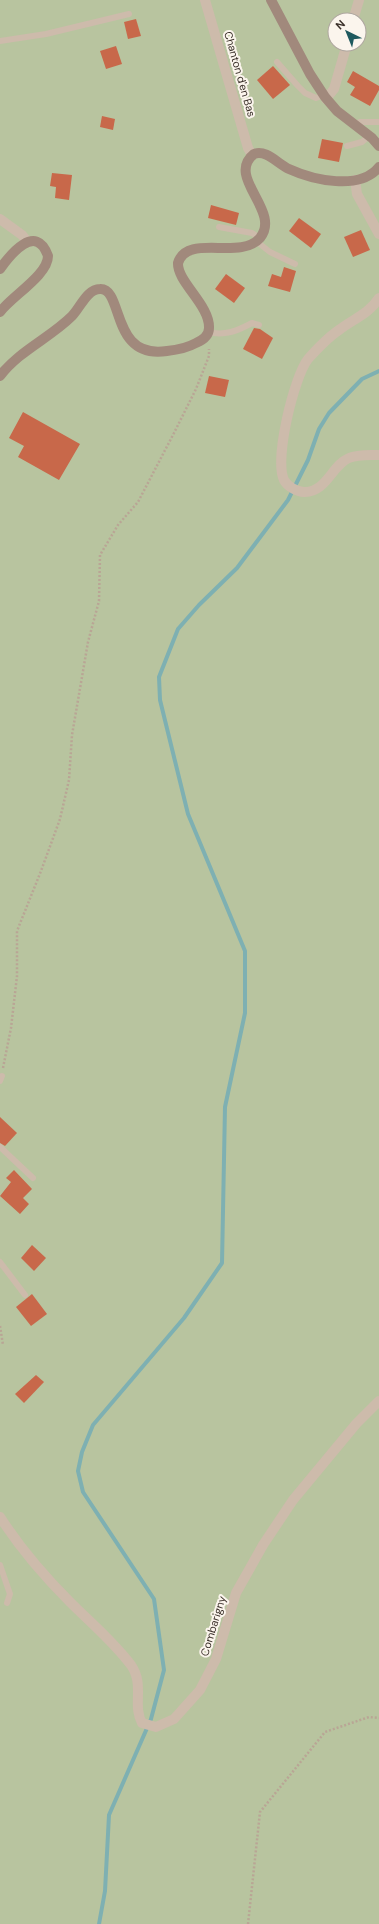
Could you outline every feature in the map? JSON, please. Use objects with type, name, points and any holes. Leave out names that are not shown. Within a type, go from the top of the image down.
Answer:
[{"type":"street","name":"Chanton d'en Bas","points":[[205,0],[248,148],[252,155]]},
{"type":"street","points":[[271,0],[307,70],[325,97],[337,111],[369,136],[379,146]]},
{"type":"street","points":[[355,12],[359,0]]},
{"type":"street","points":[[325,97],[334,89],[345,52]]},
{"type":"street","points":[[0,376],[23,352],[71,316],[89,294],[98,289],[104,290],[109,294],[113,300],[123,329],[132,342],[144,351],[155,352],[181,349],[198,343],[207,335],[208,320],[179,271],[178,260],[182,254],[192,249],[240,248],[258,240],[265,227],[265,217],[246,172],[247,163],[252,155],[262,153],[290,169],[316,178],[337,181],[355,180],[369,176],[379,167]]},
{"type":"street","points":[[355,180],[357,194],[379,234]]},
{"type":"street","points":[[0,219],[22,235],[28,242]]},
{"type":"street","points":[[0,268],[16,249],[28,242],[34,242],[42,247],[47,253],[47,262],[40,273],[0,312]]},
{"type":"street","points":[[379,298],[369,310],[340,329],[327,340],[308,360],[302,370],[285,428],[281,465],[284,480],[289,486],[300,491],[309,492],[325,483],[348,458],[362,455],[379,455]]},
{"type":"street","name":"Combarigny","points":[[0,1517],[22,1549],[70,1602],[103,1632],[132,1667],[140,1687],[137,1714],[142,1723],[156,1727],[174,1719],[200,1690],[216,1659],[236,1593],[263,1545],[293,1500],[351,1430],[379,1401]]},
{"type":"lane","points":[[0,41],[46,34],[129,14]]},
{"type":"lane","points":[[277,62],[306,93],[316,98],[325,97]]},
{"type":"lane","points":[[354,125],[360,122],[379,122]]},
{"type":"lane","points":[[347,146],[362,142],[369,136]]},
{"type":"lane","points":[[218,227],[252,233],[270,252],[295,264]]},
{"type":"lane","points":[[207,335],[220,335],[252,323],[259,325]]},
{"type":"lane","points":[[0,1147],[33,1178]]},
{"type":"lane","points":[[0,1262],[25,1295]]},
{"type":"lane","points":[[0,1565],[10,1594],[7,1603]]},
{"type":"path","points":[[1,1079],[11,1028],[16,983],[17,931],[41,872],[60,819],[69,780],[72,735],[88,642],[99,601],[100,555],[118,525],[138,502],[196,390],[209,356],[207,335]]},
{"type":"path","points":[[0,1326],[4,1345]]},
{"type":"path","points":[[248,1924],[260,1812],[325,1732],[369,1717],[379,1718]]},
{"type":"green space","points":[[0,0],[379,0],[379,1924],[0,1924]]},
{"type":"building","points":[[136,19],[141,36],[128,39],[124,22]]},
{"type":"building","points":[[116,46],[122,64],[106,69],[100,51]]},
{"type":"building","points":[[273,66],[290,85],[273,99],[257,80]]},
{"type":"building","points":[[353,71],[379,86],[379,90],[370,106],[350,95],[355,87],[347,82]]},
{"type":"building","points":[[102,116],[115,119],[113,130],[100,127]]},
{"type":"building","points":[[322,139],[343,143],[339,162],[318,158]]},
{"type":"building","points":[[52,173],[72,175],[69,200],[55,198],[56,187],[50,186]]},
{"type":"building","points":[[211,205],[239,213],[236,225],[208,218]]},
{"type":"building","points":[[299,218],[321,234],[311,248],[289,231]]},
{"type":"building","points":[[361,230],[370,250],[353,257],[344,237]]},
{"type":"building","points":[[284,267],[296,271],[290,292],[268,286],[272,274],[281,277]]},
{"type":"building","points":[[226,274],[245,288],[234,303],[215,289]]},
{"type":"building","points":[[254,328],[260,329],[273,338],[262,359],[243,349]]},
{"type":"building","points":[[209,376],[229,380],[225,397],[205,393]]},
{"type":"building","points":[[23,412],[80,444],[59,480],[18,457],[24,446],[9,438]]},
{"type":"building","points":[[0,1117],[17,1133],[5,1146],[0,1143]]},
{"type":"building","points":[[14,1170],[32,1189],[23,1198],[29,1204],[20,1214],[0,1196],[11,1182],[6,1178]]},
{"type":"building","points":[[32,1245],[46,1258],[34,1271],[21,1258]]},
{"type":"building","points":[[32,1294],[47,1314],[31,1326],[16,1307]]},
{"type":"building","points":[[36,1375],[44,1382],[24,1403],[15,1394]]},
{"type":"waterway","points":[[99,1924],[105,1891],[109,1815],[151,1719],[164,1670],[154,1599],[83,1492],[78,1471],[82,1452],[93,1425],[184,1318],[222,1263],[225,1107],[245,1013],[245,951],[188,814],[160,700],[159,677],[178,629],[199,605],[237,568],[288,500],[308,460],[319,429],[329,413],[362,379],[379,371]]}]
